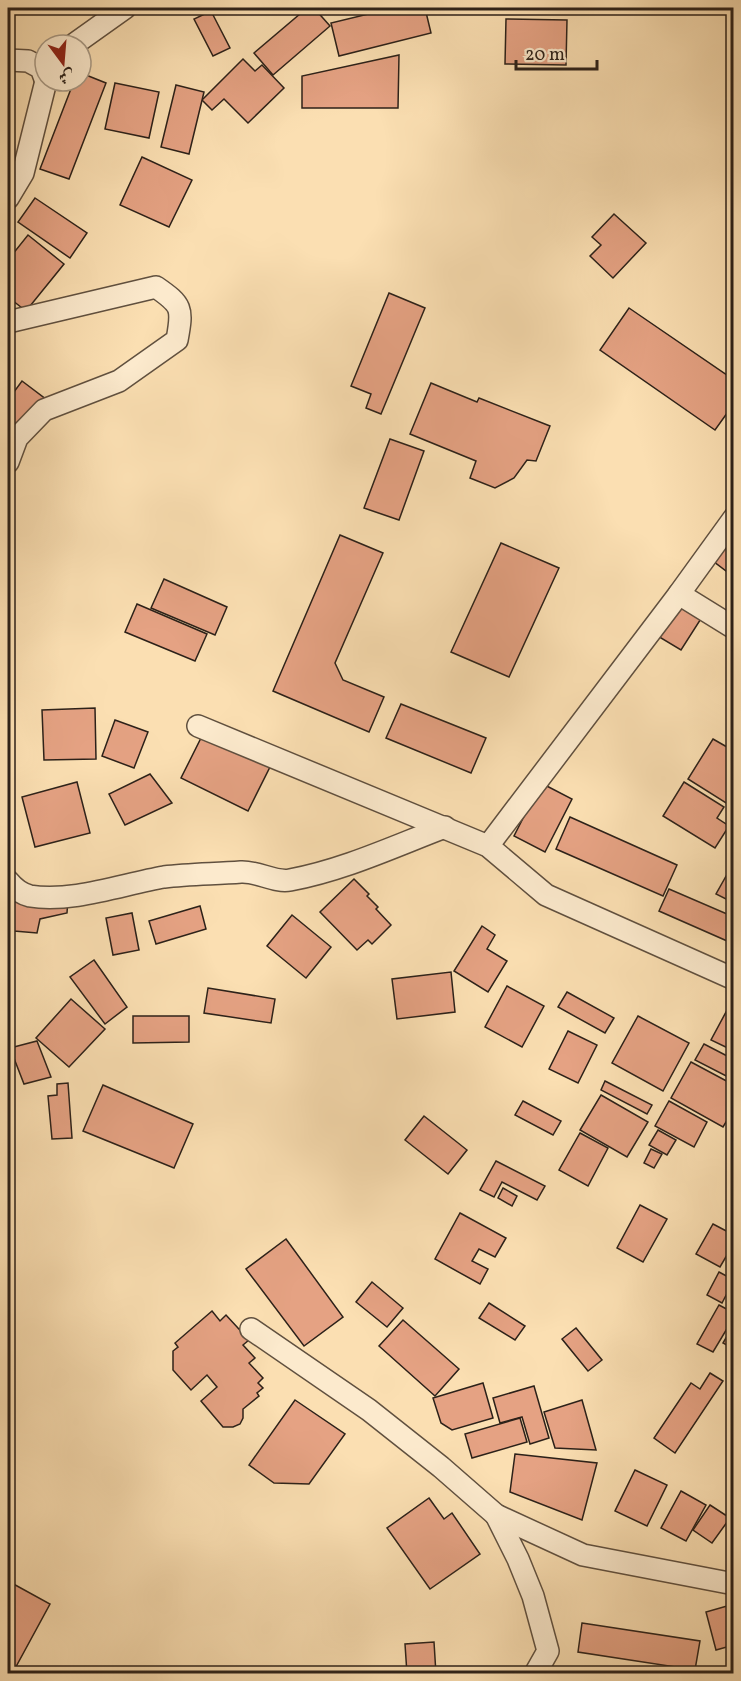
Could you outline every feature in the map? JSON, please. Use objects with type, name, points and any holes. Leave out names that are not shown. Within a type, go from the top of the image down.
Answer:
[{"type":"street","points":[[90,33],[125,8]]},
{"type":"street","points":[[8,60],[28,61],[33,65]]},
{"type":"street","points":[[8,198],[23,173],[40,93]]},
{"type":"street","points":[[8,322],[156,287],[175,300],[182,316],[177,340],[119,381],[44,410],[17,438],[8,462]]},
{"type":"street","points":[[488,846],[734,518]]},
{"type":"street","points":[[679,594],[734,628]]},
{"type":"street","points":[[198,726],[488,846],[546,894],[734,979]]},
{"type":"street","points":[[8,880],[12,886],[28,896],[64,896],[114,889],[165,877],[205,874],[246,872],[287,881],[322,873],[445,827]]},
{"type":"street","points":[[251,1329],[369,1410],[441,1467],[496,1515],[583,1555],[734,1584]]},
{"type":"street","points":[[496,1515],[533,1596],[548,1651],[535,1674]]},
{"type":"building","points":[[250,8],[273,8],[253,14]]},
{"type":"building","points":[[307,8],[314,8],[330,26],[273,75],[254,53]]},
{"type":"building","points":[[393,8],[425,8],[431,33],[339,56],[331,23]]},
{"type":"building","points":[[211,11],[230,48],[213,56],[194,19]]},
{"type":"building","points":[[506,19],[567,20],[566,65],[505,64]]},
{"type":"building","points":[[399,55],[398,108],[302,108],[302,76]]},
{"type":"building","points":[[243,59],[255,71],[262,65],[284,88],[248,123],[224,99],[212,110],[202,100]]},
{"type":"building","points":[[93,78],[106,83],[69,179],[40,169],[69,93],[93,93]]},
{"type":"building","points":[[115,83],[159,92],[149,138],[105,129]]},
{"type":"building","points":[[176,85],[204,92],[189,154],[161,147]]},
{"type":"building","points":[[8,153],[16,158],[8,171]]},
{"type":"building","points":[[142,157],[192,180],[169,227],[120,205]]},
{"type":"building","points":[[35,198],[87,233],[70,258],[18,222]]},
{"type":"building","points":[[614,214],[646,243],[613,278],[590,256],[601,245],[592,237]]},
{"type":"building","points":[[28,235],[64,264],[26,311],[8,297],[8,260]]},
{"type":"building","points":[[389,293],[425,308],[381,414],[366,408],[371,394],[351,386]]},
{"type":"building","points":[[629,308],[734,380],[734,411],[730,409],[715,430],[600,350]]},
{"type":"building","points":[[734,360],[734,373],[727,369]]},
{"type":"building","points":[[22,381],[47,400],[19,435],[8,427],[8,400]]},
{"type":"building","points":[[431,383],[477,402],[479,398],[550,426],[536,461],[527,460],[514,478],[495,488],[470,478],[476,461],[410,434]]},
{"type":"building","points":[[390,439],[424,451],[399,520],[364,508]]},
{"type":"building","points":[[734,526],[734,577],[709,558]]},
{"type":"building","points":[[340,535],[383,553],[335,663],[343,680],[384,697],[369,732],[273,691]]},
{"type":"building","points":[[501,543],[559,568],[509,677],[451,652]]},
{"type":"building","points":[[164,579],[227,607],[215,635],[151,608]]},
{"type":"building","points":[[674,595],[704,614],[681,650],[651,632]]},
{"type":"building","points":[[137,604],[207,634],[195,661],[125,632]]},
{"type":"building","points":[[401,704],[486,738],[471,773],[386,738]]},
{"type":"building","points":[[95,708],[96,759],[44,760],[42,710]]},
{"type":"building","points":[[115,720],[148,732],[134,768],[102,756]]},
{"type":"building","points":[[207,726],[274,759],[248,811],[181,778]]},
{"type":"building","points":[[713,739],[734,751],[734,808],[688,779]]},
{"type":"building","points":[[150,774],[172,803],[125,825],[109,794]]},
{"type":"building","points":[[77,782],[90,833],[35,847],[22,797]]},
{"type":"building","points":[[684,782],[724,807],[717,818],[729,826],[715,848],[663,816]]},
{"type":"building","points":[[541,783],[572,799],[545,852],[514,836]]},
{"type":"building","points":[[570,817],[677,865],[663,896],[556,849]]},
{"type":"building","points":[[734,862],[734,903],[716,894]]},
{"type":"building","points":[[354,879],[369,894],[367,896],[378,907],[376,909],[391,925],[372,944],[368,940],[357,950],[320,912]]},
{"type":"building","points":[[669,889],[734,917],[734,944],[659,911]]},
{"type":"building","points":[[8,894],[68,898],[67,913],[40,919],[37,933],[14,931],[8,926]]},
{"type":"building","points":[[200,906],[206,929],[156,944],[149,921]]},
{"type":"building","points":[[132,913],[139,950],[113,955],[106,918]]},
{"type":"building","points":[[292,915],[331,947],[306,978],[267,946]]},
{"type":"building","points":[[482,926],[495,935],[487,949],[507,961],[488,992],[454,971]]},
{"type":"building","points":[[94,960],[127,1007],[105,1024],[70,977]]},
{"type":"building","points":[[451,972],[455,1012],[397,1019],[392,979]]},
{"type":"building","points":[[507,986],[544,1006],[522,1047],[485,1027]]},
{"type":"building","points":[[208,988],[275,999],[271,1023],[204,1013]]},
{"type":"building","points":[[567,992],[614,1018],[605,1033],[558,1007]]},
{"type":"building","points":[[734,997],[734,1051],[711,1040]]},
{"type":"building","points":[[71,999],[105,1029],[69,1067],[36,1038]]},
{"type":"building","points":[[133,1016],[189,1016],[189,1042],[133,1043]]},
{"type":"building","points":[[638,1016],[689,1043],[663,1091],[612,1063]]},
{"type":"building","points":[[568,1031],[597,1045],[578,1083],[549,1069]]},
{"type":"building","points":[[37,1041],[51,1077],[24,1084],[10,1048]]},
{"type":"building","points":[[704,1044],[731,1058],[734,1054],[734,1080],[695,1060]]},
{"type":"building","points":[[691,1062],[734,1085],[734,1109],[723,1127],[671,1098]]},
{"type":"building","points":[[605,1081],[652,1105],[647,1114],[601,1090]]},
{"type":"building","points":[[68,1083],[72,1138],[52,1139],[48,1096],[57,1095],[57,1084]]},
{"type":"building","points":[[103,1085],[193,1124],[174,1168],[83,1131]]},
{"type":"building","points":[[601,1095],[648,1122],[627,1157],[580,1130]]},
{"type":"building","points":[[523,1101],[561,1121],[553,1135],[515,1115]]},
{"type":"building","points":[[669,1101],[707,1122],[694,1147],[655,1126]]},
{"type":"building","points":[[424,1116],[467,1150],[448,1174],[405,1140]]},
{"type":"building","points":[[658,1130],[676,1140],[667,1155],[649,1145]]},
{"type":"building","points":[[580,1133],[608,1148],[588,1186],[559,1170]]},
{"type":"building","points":[[651,1149],[662,1154],[654,1168],[644,1163]]},
{"type":"building","points":[[496,1161],[545,1186],[537,1200],[502,1182],[494,1197],[480,1190]]},
{"type":"building","points":[[503,1188],[517,1196],[512,1206],[498,1198]]},
{"type":"building","points":[[640,1205],[667,1219],[643,1262],[617,1248]]},
{"type":"building","points":[[460,1213],[506,1238],[495,1257],[479,1249],[472,1261],[488,1269],[480,1284],[435,1259]]},
{"type":"building","points":[[713,1224],[734,1235],[734,1258],[727,1255],[720,1267],[696,1254]]},
{"type":"building","points":[[286,1239],[343,1317],[304,1346],[246,1269]]},
{"type":"building","points":[[719,1272],[734,1280],[722,1303],[707,1295]]},
{"type":"building","points":[[372,1282],[403,1308],[387,1327],[356,1302]]},
{"type":"building","points":[[489,1303],[525,1326],[515,1340],[479,1318]]},
{"type":"building","points":[[719,1305],[734,1313],[734,1317],[713,1352],[697,1344]]},
{"type":"building","points":[[212,1311],[220,1321],[226,1315],[249,1340],[243,1345],[255,1358],[249,1363],[263,1378],[258,1383],[263,1388],[257,1393],[259,1396],[243,1409],[240,1424],[233,1427],[223,1427],[201,1401],[217,1387],[207,1375],[191,1390],[173,1370],[173,1351],[178,1347],[175,1343]]},
{"type":"building","points":[[403,1320],[459,1369],[435,1396],[379,1346]]},
{"type":"building","points":[[734,1324],[734,1349],[723,1343]]},
{"type":"building","points":[[576,1328],[602,1360],[588,1371],[562,1339]]},
{"type":"building","points":[[710,1373],[723,1381],[675,1453],[654,1438],[691,1383],[700,1389]]},
{"type":"building","points":[[483,1383],[493,1418],[452,1430],[441,1423],[433,1398]]},
{"type":"building","points":[[534,1386],[549,1438],[530,1444],[522,1417],[500,1423],[493,1398]]},
{"type":"building","points":[[295,1400],[345,1434],[309,1484],[274,1483],[249,1465]]},
{"type":"building","points":[[582,1400],[596,1450],[555,1448],[544,1412]]},
{"type":"building","points":[[520,1418],[527,1442],[472,1458],[465,1434]]},
{"type":"building","points":[[515,1454],[597,1463],[582,1520],[510,1492]]},
{"type":"building","points":[[635,1470],[667,1485],[647,1526],[615,1511]]},
{"type":"building","points":[[681,1491],[706,1505],[686,1541],[661,1528]]},
{"type":"building","points":[[429,1498],[444,1519],[452,1513],[480,1554],[430,1589],[387,1528]]},
{"type":"building","points":[[710,1505],[730,1518],[712,1543],[693,1530]]},
{"type":"building","points":[[8,1581],[50,1604],[12,1674],[8,1674]]},
{"type":"building","points":[[734,1604],[734,1645],[716,1650],[706,1612]]},
{"type":"building","points":[[582,1623],[700,1641],[695,1670],[578,1652]]},
{"type":"building","points":[[434,1642],[436,1674],[407,1674],[405,1644]]}]
